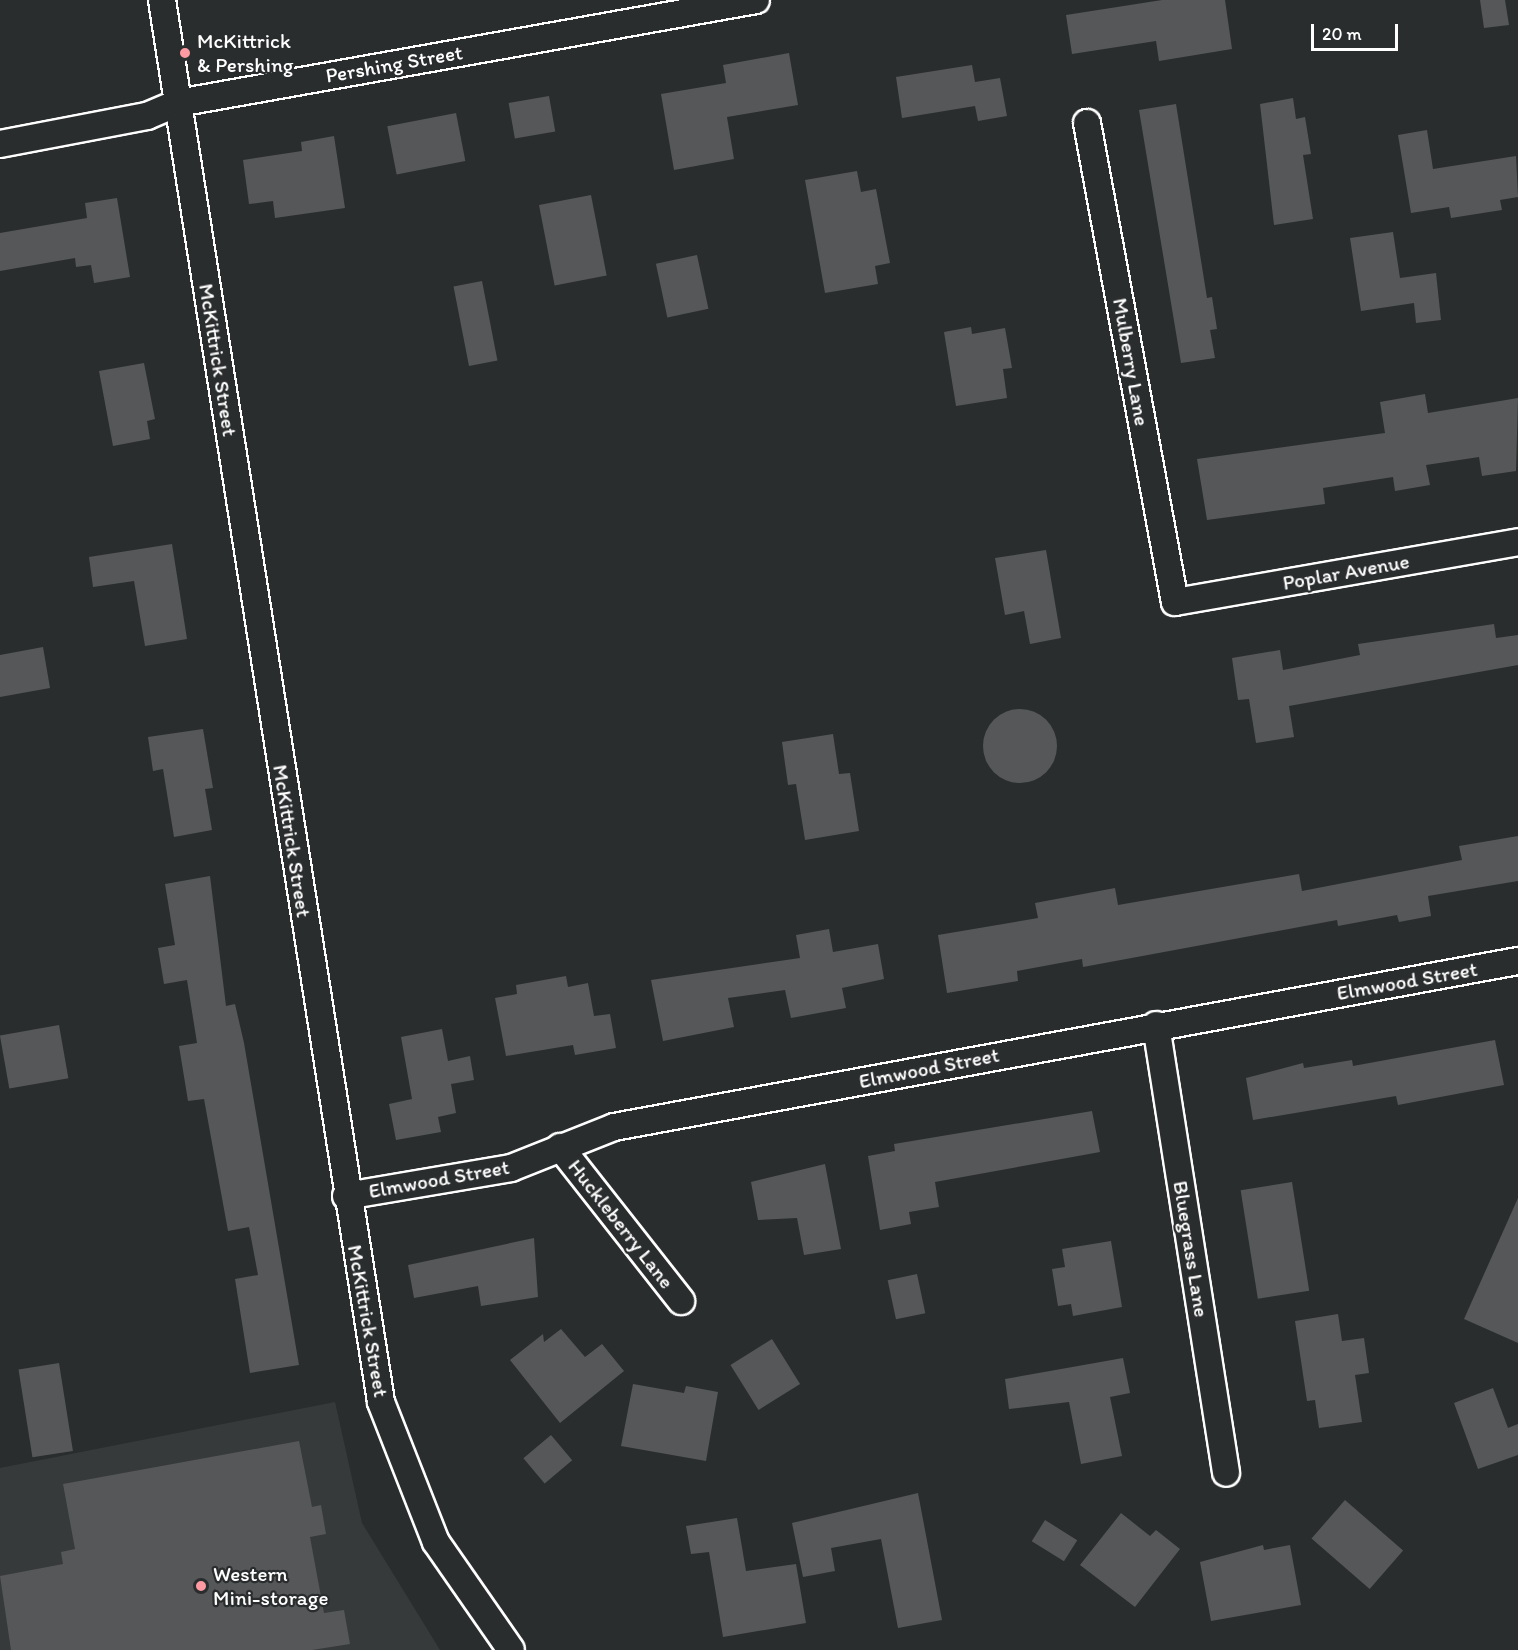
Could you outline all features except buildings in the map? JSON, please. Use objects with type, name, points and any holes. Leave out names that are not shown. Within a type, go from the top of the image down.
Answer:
[{"type":"street","name":"McKittrick Street","points":[[162,0],[346,1196],[381,1402],[436,1542],[511,1650]]},
{"type":"street","name":"Pershing Street","points":[[0,144],[147,116],[178,103],[756,0]]},
{"type":"street","name":"Mulberry Lane","points":[[1087,123],[1175,602]]},
{"type":"street","name":"Poplar Avenue","points":[[1175,602],[1518,542]]},
{"type":"street","name":"Elmwood Street","points":[[346,1196],[511,1168],[614,1127],[1156,1025],[1518,961]]},
{"type":"street","name":"Bluegrass Lane","points":[[1156,1025],[1226,1473]]},
{"type":"street","name":"Huckleberry Lane","points":[[560,1147],[681,1301]]},
{"type":"shaded area","name":"Western Mini-storage","points":[[335,1402],[362,1523],[440,1650],[0,1650],[0,1468]]},
{"type":"place","name":"McKittrick & Pershing","points":[[185,53]]},
{"type":"place","name":"Western Mini-storage","points":[[201,1586]]}]
